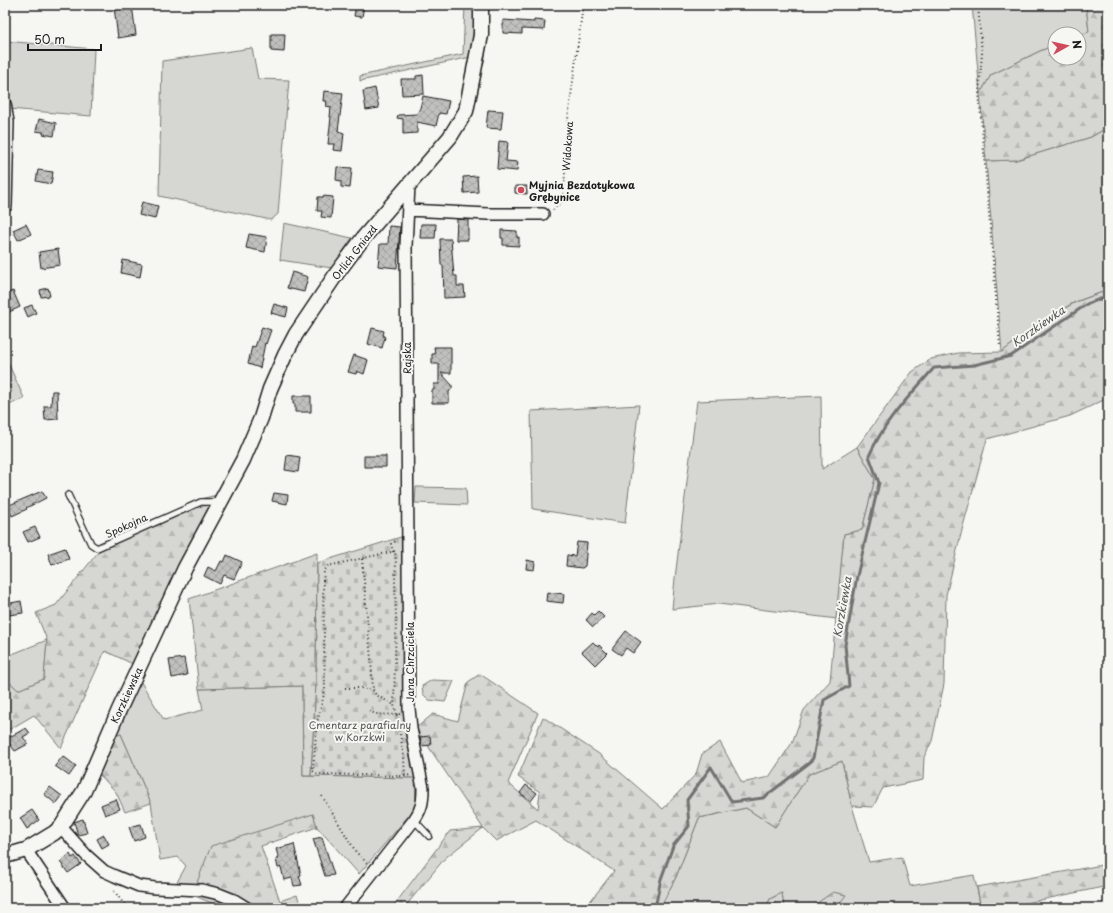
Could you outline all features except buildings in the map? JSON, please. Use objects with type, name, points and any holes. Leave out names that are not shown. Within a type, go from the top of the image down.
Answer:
[{"type":"street","name":"Orlich Gniazd","points":[[219,503],[252,439],[261,418],[270,389],[296,334],[337,273],[364,237],[450,137],[466,111],[481,35],[481,5]]},
{"type":"street","points":[[5,104],[8,122],[6,206]]},
{"type":"street","name":"Rajska","points":[[404,534],[406,246],[409,185]]},
{"type":"street","points":[[408,210],[543,214]]},
{"type":"street","name":"Korzkiewska","points":[[5,856],[26,850],[61,828],[84,791],[119,710],[185,568],[219,503]]},
{"type":"street","name":"Jana Chrzciciela","points":[[345,908],[414,820],[420,811],[423,797],[423,788],[409,708],[404,534]]},
{"type":"street","points":[[61,828],[104,872],[139,886],[202,890],[219,894],[234,900],[247,908]]},
{"type":"street","points":[[26,850],[65,908]]},
{"type":"lane","name":"Spokojna","points":[[68,496],[91,544],[97,548],[201,502],[219,503]]},
{"type":"lane","points":[[414,820],[429,836]]},
{"type":"path","name":"Widokowa","points":[[543,214],[554,210],[562,202],[568,119],[583,5]]},
{"type":"path","points":[[978,5],[982,53],[979,93],[1000,346]]},
{"type":"path","points":[[404,534],[396,542],[391,544],[393,552],[395,551],[396,564],[394,706],[397,715],[404,758],[405,776]]},
{"type":"path","points":[[393,552],[328,566],[324,571],[325,690],[317,723],[313,771],[318,774],[405,776],[414,774]]},
{"type":"path","points":[[362,559],[373,690],[376,695],[394,706]]},
{"type":"path","points":[[345,688],[373,690]]},
{"type":"path","points":[[369,711],[376,714],[397,715],[404,713]]},
{"type":"path","points":[[322,796],[356,852],[375,870]]},
{"type":"path","points":[[114,891],[127,908]]},
{"type":"green space","points":[[465,5],[476,5],[471,57],[360,81],[360,76],[463,54]]},
{"type":"green space","points":[[972,5],[1086,5],[1089,32],[1087,33],[1087,26],[1047,26],[1047,48],[991,75],[980,94]]},
{"type":"green space","points":[[1086,5],[1108,5],[1108,127],[1091,137],[1016,160],[986,161],[980,94],[991,75],[1047,48],[1047,66],[1087,66],[1087,33],[1089,32]]},
{"type":"green space","points":[[5,41],[94,49],[91,116],[9,109],[5,87]]},
{"type":"green space","points":[[252,48],[258,79],[289,80],[278,214],[271,220],[159,196],[162,61]]},
{"type":"green space","points":[[1108,127],[1108,290],[1075,302],[1042,321],[1002,352],[986,161],[1016,160],[1091,137]]},
{"type":"green space","points":[[284,223],[352,238],[332,268],[280,260]]},
{"type":"green space","points":[[1108,290],[1108,398],[1070,416],[987,439],[946,595],[944,684],[932,741],[924,757],[923,780],[883,788],[873,807],[852,806],[842,761],[809,774],[775,827],[746,808],[699,818],[676,877],[660,908],[581,908],[588,904],[614,871],[536,820],[496,841],[483,828],[416,728],[433,714],[458,721],[468,682],[480,674],[538,713],[508,783],[538,809],[540,792],[518,777],[543,717],[599,754],[663,809],[696,774],[702,754],[720,742],[742,783],[769,777],[792,743],[804,710],[830,681],[844,534],[862,530],[875,479],[857,447],[912,372],[931,359],[958,353],[1002,352],[1042,321],[1076,302]]},
{"type":"green space","points":[[5,356],[24,398],[5,407],[5,395],[12,392],[5,376]]},
{"type":"green space","points":[[821,396],[822,469],[857,447],[875,479],[862,530],[844,534],[837,619],[719,604],[672,609],[697,401]]},
{"type":"green space","points":[[639,405],[625,523],[533,509],[531,411]]},
{"type":"green space","points":[[416,487],[466,488],[467,505],[415,503]]},
{"type":"green space","points":[[217,495],[133,664],[105,651],[61,748],[34,715],[5,732],[5,678],[18,690],[44,679],[47,640],[36,613],[56,605],[99,551],[96,545],[204,498]]},
{"type":"green space","name":"Cmentarz parafialny w Korzkwi","points":[[404,536],[403,698],[415,778],[311,776],[316,684],[317,563]]},
{"type":"green space","points":[[317,553],[316,684],[311,776],[303,776],[302,686],[199,689],[189,599]]},
{"type":"green space","points":[[47,640],[44,679],[18,690],[5,678],[5,657]]},
{"type":"green space","points":[[139,679],[164,720],[203,710],[199,689],[302,686],[303,776],[415,778],[416,807],[359,874],[317,827],[313,814],[196,885],[176,884],[186,866],[178,857],[160,860],[151,803],[121,734],[113,737]]},
{"type":"green space","points":[[432,680],[454,681],[445,702],[429,700],[423,694],[422,686]]},
{"type":"green space","points":[[121,734],[151,803],[125,812],[116,792],[98,773],[113,737]]},
{"type":"green space","points":[[842,761],[852,806],[869,862],[902,857],[910,886],[974,875],[981,908],[836,908],[845,895],[834,893],[810,908],[784,907],[781,893],[770,899],[766,908],[660,908],[676,877],[699,818],[746,808],[775,827],[809,774]]},
{"type":"green space","points":[[313,814],[317,827],[261,846],[280,901],[297,895],[302,908],[223,908],[195,896],[196,885],[211,846]]},
{"type":"green space","points":[[483,828],[445,858],[404,908],[392,908],[450,831]]},
{"type":"green space","points":[[1108,864],[1108,886],[1002,908],[981,908],[977,887]]},
{"type":"green space","points":[[833,892],[846,895],[836,908],[810,908]]},
{"type":"green space","points":[[782,893],[784,907],[787,908],[766,908],[770,899]]},
{"type":"waterway","name":"Korzkiewka","points":[[652,908],[656,903],[661,879],[673,846],[689,826],[687,800],[711,767],[732,802],[763,798],[809,763],[813,758],[824,700],[849,686],[845,645],[857,576],[879,483],[869,456],[890,420],[934,368],[974,365],[1011,356],[1087,304],[1108,296]]},
{"type":"place","name":"Myjnia Bezdotykowa Grębynice","points":[[521,190]]}]
